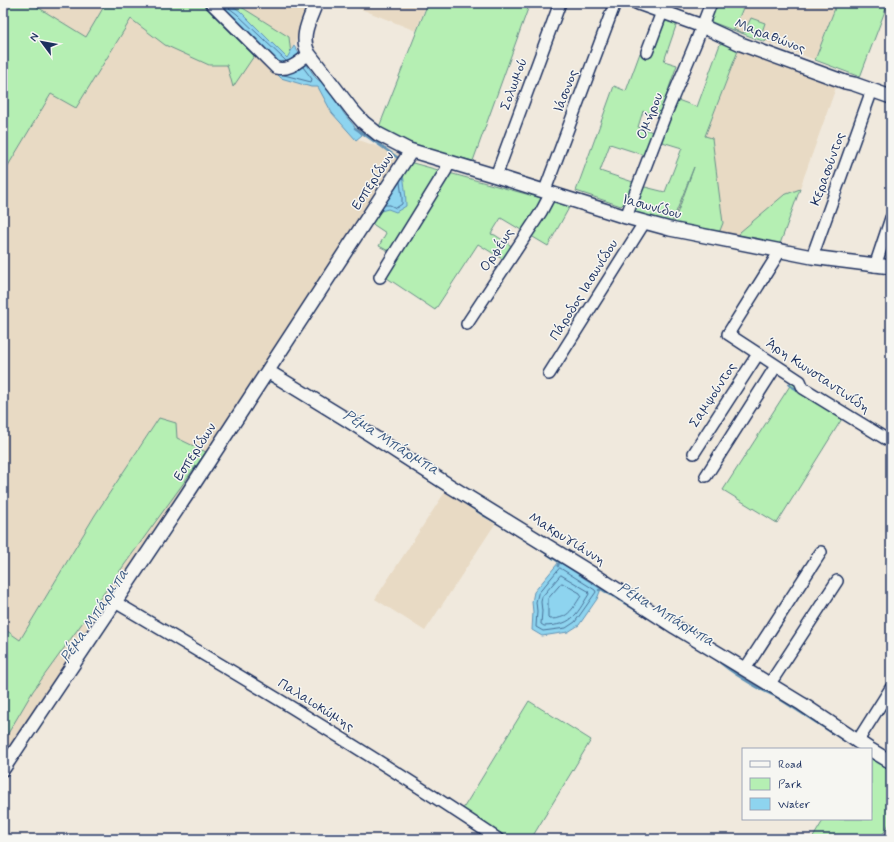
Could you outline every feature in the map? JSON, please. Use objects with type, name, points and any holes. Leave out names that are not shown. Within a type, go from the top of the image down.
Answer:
[{"type":"street","points":[[211,3],[276,68],[282,70],[293,66],[309,54],[304,45],[304,38],[316,3]]},
{"type":"street","name":"Σολωμού","points":[[496,176],[560,3]]},
{"type":"street","name":"Ιάσονος","points":[[548,191],[615,3]]},
{"type":"street","name":"Μαραθώνος","points":[[638,3],[702,26],[741,44],[891,97]]},
{"type":"street","name":"Ομήρου","points":[[626,217],[710,3]]},
{"type":"street","points":[[647,52],[662,12]]},
{"type":"street","name":"Ιασωνίδου","points":[[309,54],[352,110],[367,126],[399,146],[411,151],[548,191],[626,217],[670,229],[812,257],[891,267]]},
{"type":"street","name":"Κερασούντος","points":[[812,257],[872,90]]},
{"type":"street","name":"Εσπερίδων","points":[[3,769],[269,370],[411,151]]},
{"type":"street","points":[[380,277],[446,170],[448,161]]},
{"type":"street","name":"Ορφέως","points":[[467,324],[541,212],[548,191]]},
{"type":"street","points":[[874,266],[891,218]]},
{"type":"street","name":"Πάροδος Ιασωνίδου","points":[[549,374],[644,222]]},
{"type":"street","name":"Άρη Κωνσταντινίδη","points":[[780,251],[728,334],[800,381],[803,388],[891,442]]},
{"type":"street","name":"Σαμψούντος","points":[[694,453],[758,354]]},
{"type":"street","points":[[706,476],[776,366]]},
{"type":"street","name":"Μακρυγιάννη","points":[[269,370],[269,372],[584,568],[675,627],[802,704],[866,747]]},
{"type":"street","points":[[745,670],[821,552]]},
{"type":"street","points":[[769,685],[837,581]]},
{"type":"street","name":"Παλαιοκώμης","points":[[115,602],[314,721],[445,803],[498,839]]},
{"type":"street","points":[[866,747],[891,688]]},
{"type":"street","name":"Μακρυγιάννη","points":[[872,751],[891,762]]},
{"type":"shaded area","points":[[3,3],[310,3],[293,49],[359,140],[404,156],[3,758]]},
{"type":"shaded area","points":[[346,3],[427,3],[416,31]]},
{"type":"shaded area","points":[[638,3],[683,3],[677,17]]},
{"type":"shaded area","points":[[745,3],[837,3],[815,60],[734,30]]},
{"type":"shaded area","points":[[741,43],[839,79],[780,244],[671,225]]},
{"type":"shaded area","points":[[445,492],[495,524],[425,631],[375,599]]},
{"type":"green space","points":[[3,3],[31,3],[86,37],[106,3],[201,3],[254,56],[233,87],[227,65],[209,65],[165,45],[131,19],[76,108],[51,94],[3,174]]},
{"type":"green space","points":[[208,3],[235,3],[289,37],[291,55],[287,60]]},
{"type":"green space","points":[[428,3],[530,3],[473,161],[410,145],[379,127]]},
{"type":"green space","points":[[715,3],[745,3],[734,30],[744,33],[751,18],[765,23],[762,32],[770,35],[765,42],[709,21]]},
{"type":"green space","points":[[837,3],[888,3],[860,77],[815,60]]},
{"type":"green space","points":[[663,15],[678,20],[664,61],[677,65],[659,116],[643,111],[638,127],[653,132],[644,155],[610,144],[600,171],[636,183],[627,200],[621,206],[576,191],[614,86],[626,91],[640,53],[648,55]]},
{"type":"green space","points":[[723,36],[741,43],[705,136],[712,138],[723,223],[719,233],[673,225],[694,167],[671,225],[630,211],[641,186],[665,192],[682,148],[659,141],[675,99],[697,107]]},
{"type":"green space","points":[[409,162],[570,206],[548,246],[501,218],[491,234],[495,235],[516,249],[507,262],[478,244],[435,310],[381,274],[394,254],[379,246],[386,233],[371,223]]},
{"type":"green space","points":[[800,189],[780,244],[738,237],[740,232],[784,195]]},
{"type":"green space","points":[[793,381],[845,414],[777,523],[723,490]]},
{"type":"green space","points":[[159,418],[176,423],[177,438],[206,452],[33,691],[3,742],[3,628],[20,640],[95,515]]},
{"type":"green space","points":[[529,701],[591,740],[531,839],[503,839],[461,812]]},
{"type":"green space","points":[[872,757],[891,768],[891,821],[880,839],[812,839],[823,820],[872,820]]},
{"type":"water","points":[[206,3],[229,3],[240,11],[287,58],[294,46],[316,78],[325,85],[345,115],[362,135],[356,140],[332,113],[318,87],[311,87],[281,78]]},
{"type":"water","points":[[402,168],[406,206],[396,212],[388,209],[381,211],[373,204]]},
{"type":"water","points":[[559,562],[601,589],[597,599],[579,625],[568,632],[542,636],[532,630],[532,602],[534,592]]},
{"type":"waterway","points":[[355,128],[401,160]]},
{"type":"waterway","name":"Ρέμα Μπάρμπα","points":[[266,380],[278,384]]},
{"type":"waterway","points":[[789,385],[801,392]]},
{"type":"waterway","name":"Ρέμα Μπάρμπα","points":[[324,413],[356,433]]},
{"type":"waterway","name":"Ρέμα Μπάρμπα","points":[[393,457],[438,486]]},
{"type":"waterway","name":"Ρέμα Μπάρμπα","points":[[458,498],[483,515],[515,533]]},
{"type":"waterway","name":"Ρέμα Μπάρμπα","points":[[531,543],[559,562],[558,566]]},
{"type":"waterway","name":"Ρέμα Μπάρμπα","points":[[599,590],[601,589],[656,622]]},
{"type":"waterway","name":"Ρέμα Μπάρμπα","points":[[715,658],[744,679],[775,696],[845,741]]},
{"type":"waterway","name":"Ρέμα Μπάρμπα","points":[[885,766],[891,770]]}]
